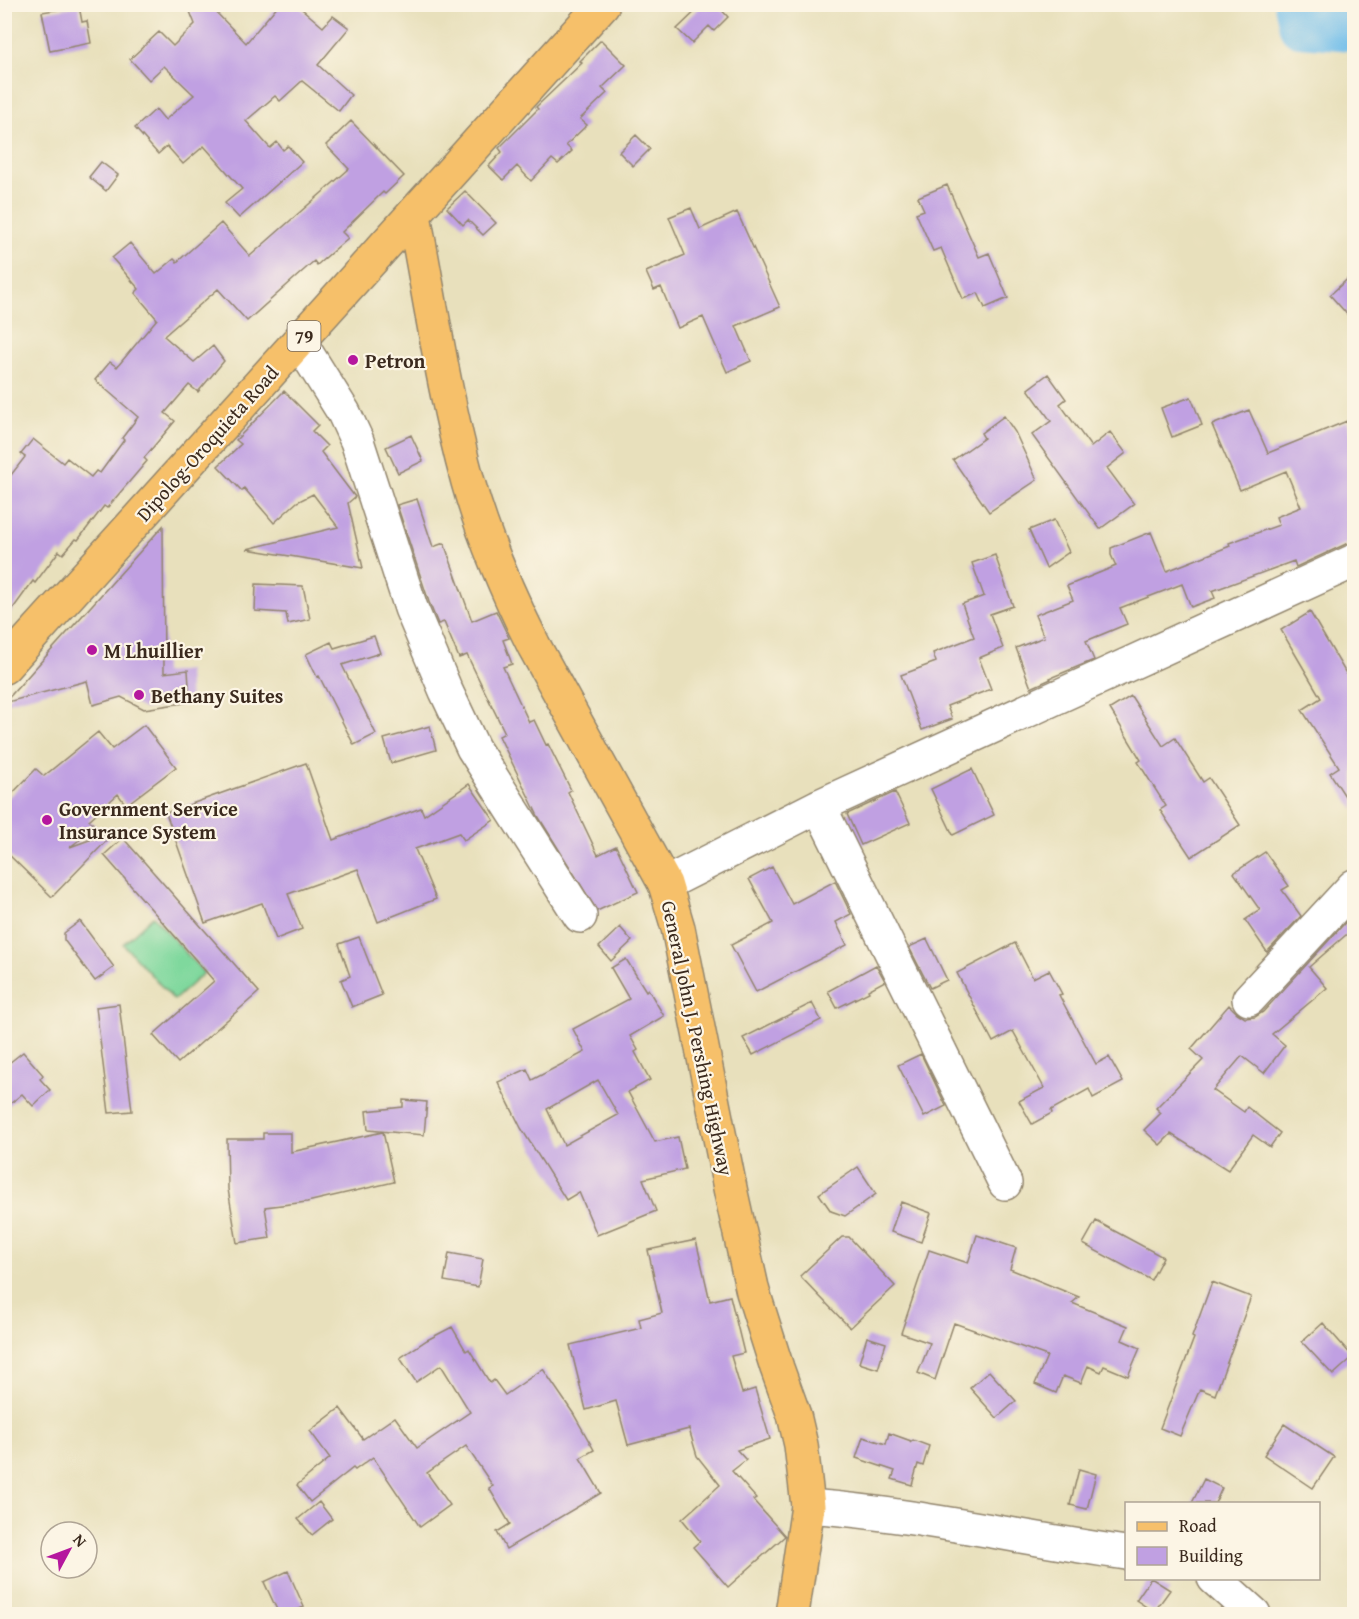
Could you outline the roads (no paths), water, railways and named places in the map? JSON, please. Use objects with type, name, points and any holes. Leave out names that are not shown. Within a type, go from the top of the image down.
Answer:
[{"type":"main road","name":"Dipolog-Oroquieta Road","points":[[4,667],[603,4]]},
{"type":"main road","name":"General John J. Pershing Highway","points":[[414,215],[456,431],[469,483],[492,555],[534,646],[665,884],[678,928],[753,1292],[794,1415],[801,1445],[808,1506],[792,1614]]},
{"type":"street","points":[[299,341],[344,413],[357,441],[411,608],[446,692],[473,748],[580,916]]},
{"type":"street","points":[[665,884],[819,807],[1354,561]]},
{"type":"street","points":[[819,807],[1005,1183]]},
{"type":"street","points":[[1249,999],[1354,886]]},
{"type":"street","points":[[808,1506],[892,1514],[1018,1537],[1125,1553]]},
{"type":"street","points":[[1216,1580],[1254,1614]]},
{"type":"waterway","points":[[1295,4],[1300,26],[1354,30]]},
{"type":"place","name":"Petron","points":[[353,360]]},
{"type":"place","name":"M Lhuillier","points":[[92,650]]},
{"type":"place","name":"Bethany Suites","points":[[139,695]]},
{"type":"place","name":"Government Service Insurance System","points":[[47,820]]}]
